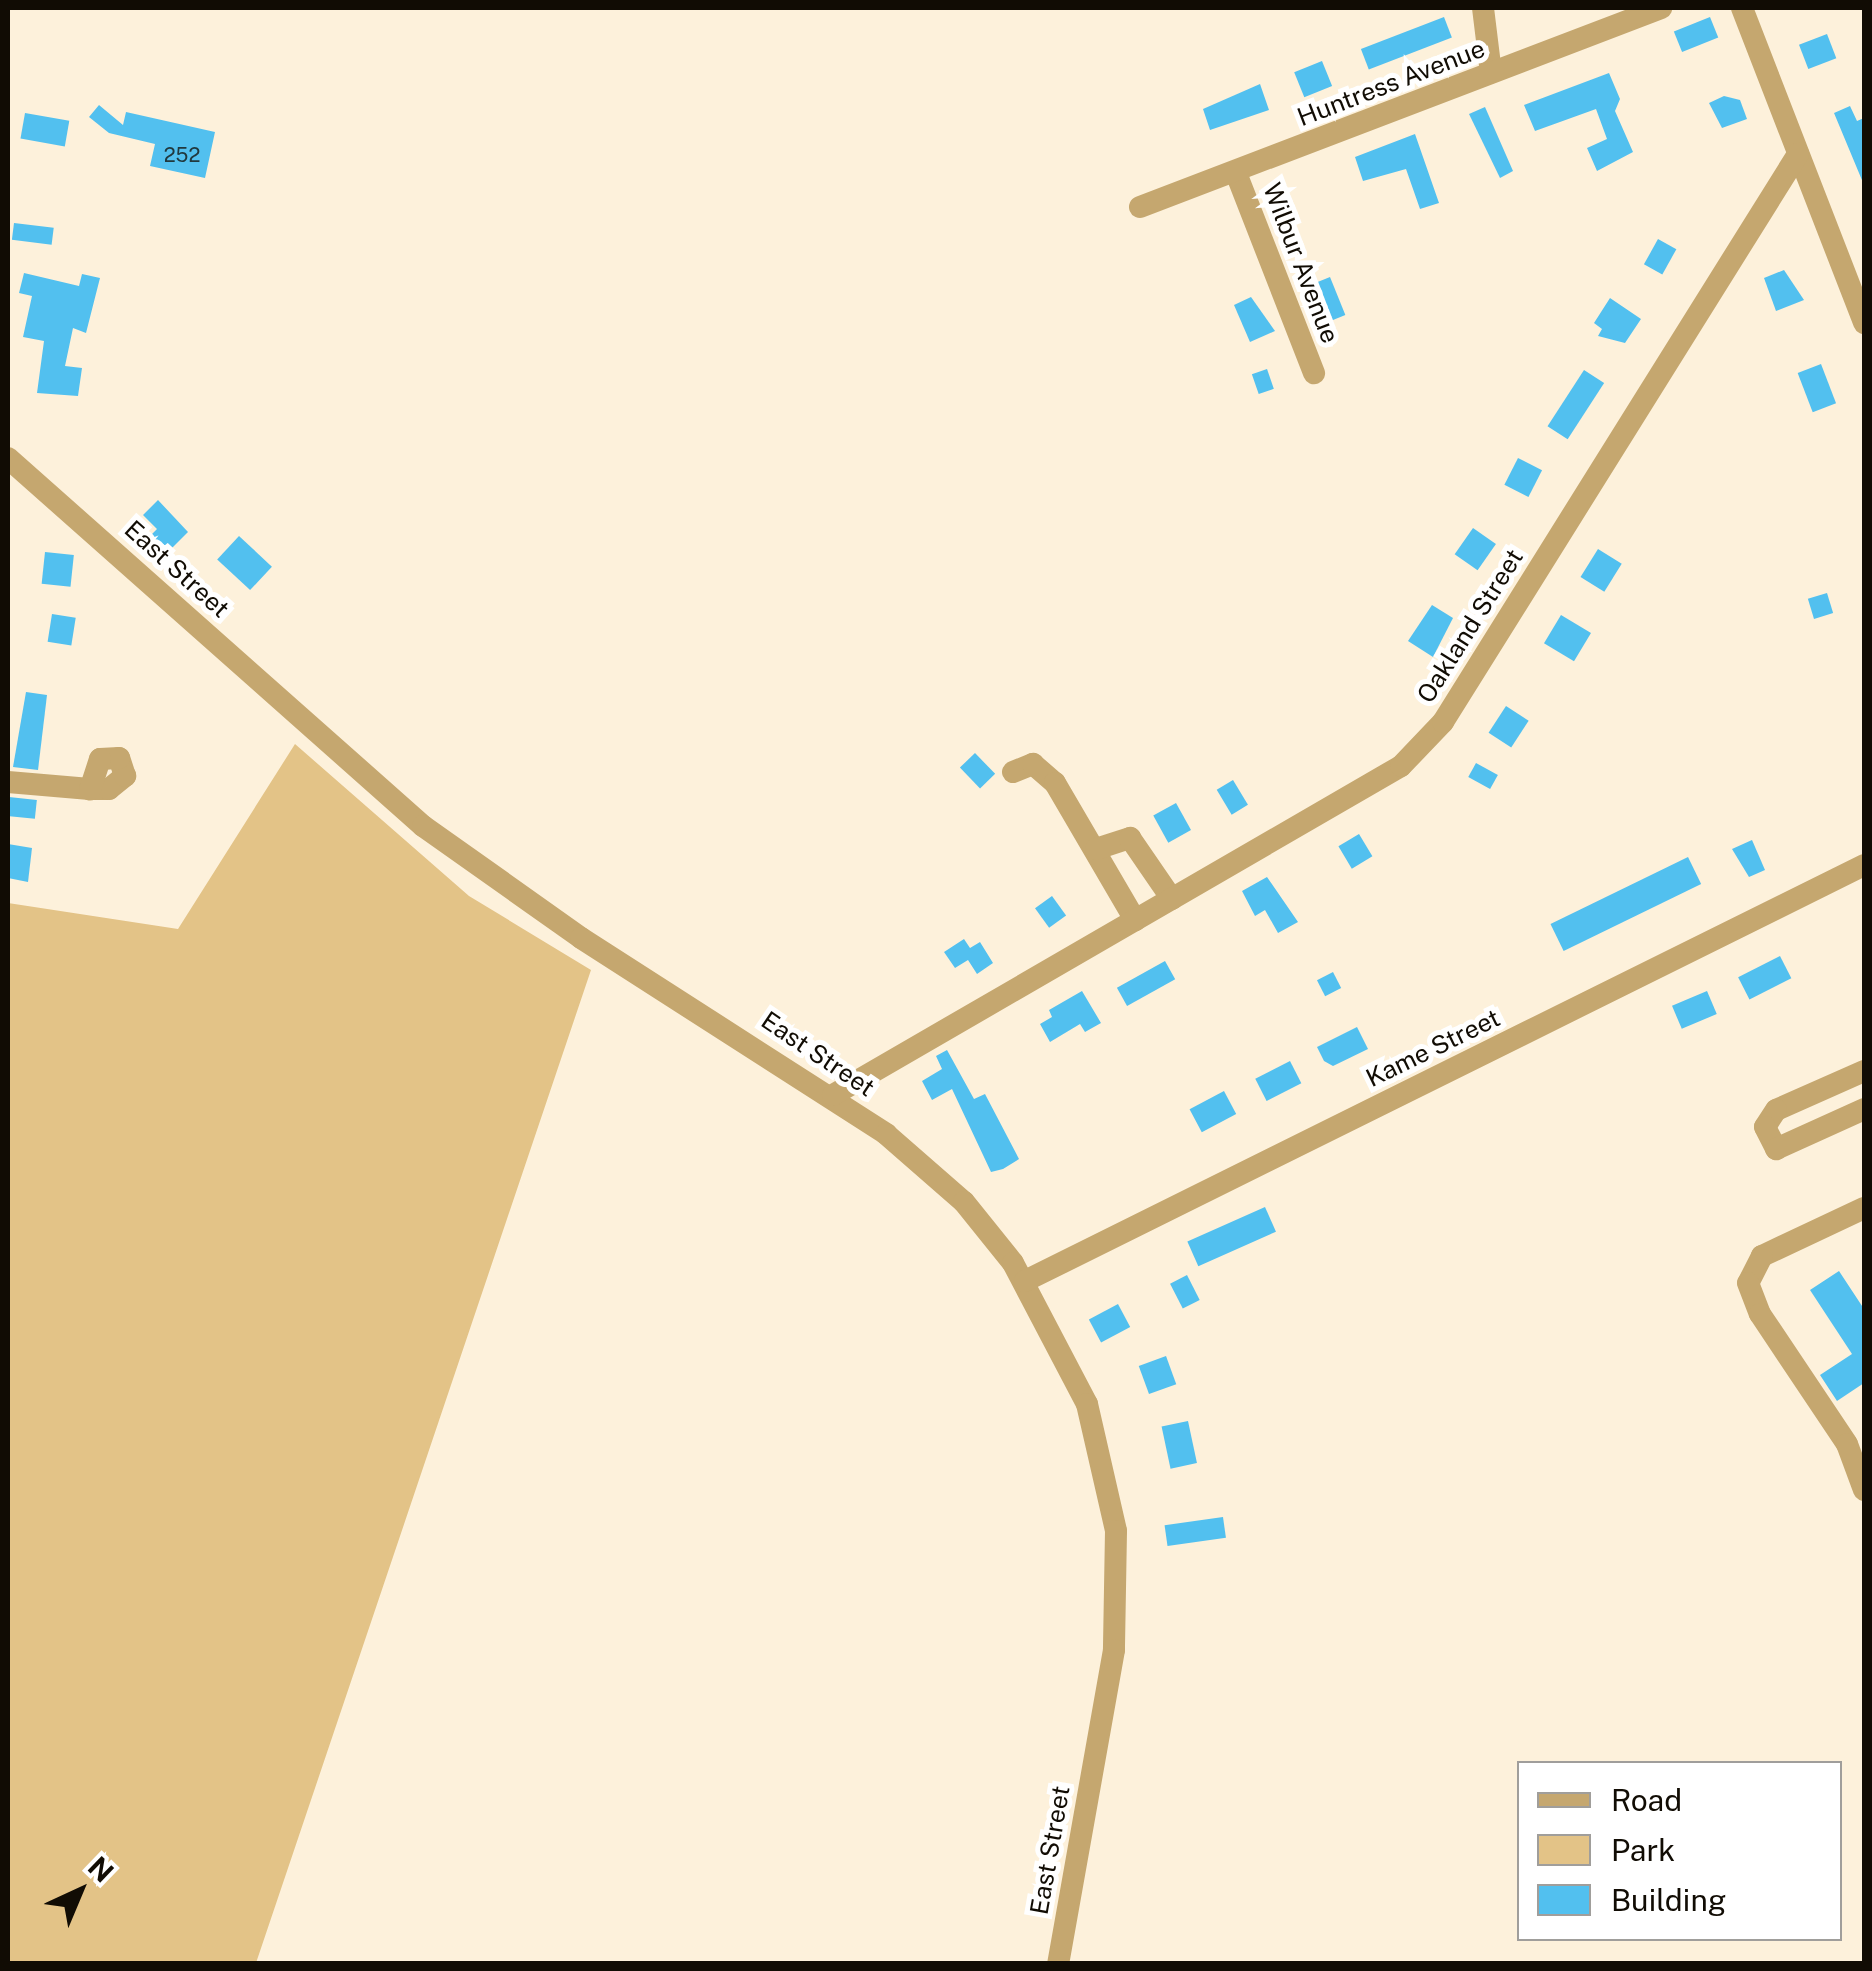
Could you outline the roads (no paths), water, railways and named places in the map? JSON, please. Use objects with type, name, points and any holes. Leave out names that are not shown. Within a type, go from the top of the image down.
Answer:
[{"type":"street","points":[[1483,8],[1491,73]]},
{"type":"street","name":"Huntress Avenue","points":[[1140,208],[1661,8]]},
{"type":"street","points":[[1742,8],[1864,323]]},
{"type":"street","name":"Oakland Street","points":[[833,1095],[1400,766],[1443,722],[1798,154]]},
{"type":"street","name":"Wilbur Avenue","points":[[1236,172],[1314,373]]},
{"type":"street","name":"East Street","points":[[8,458],[422,826],[582,938],[833,1095],[927,1166],[991,1233],[1025,1281],[1087,1404],[1117,1550],[1114,1650],[1058,1964]]},
{"type":"street","points":[[1013,772],[1033,764],[1046,773],[1135,920]]},
{"type":"street","points":[[8,782],[90,790]]},
{"type":"street","points":[[1096,850],[1130,838],[1172,899]]},
{"type":"street","name":"Kame Street","points":[[1025,1281],[1864,865]]},
{"type":"street","points":[[1864,1072],[1776,1110],[1766,1127],[1776,1149],[1864,1109]]},
{"type":"street","points":[[1864,1208],[1762,1256],[1748,1283],[1760,1314],[1847,1444],[1864,1490]]}]
